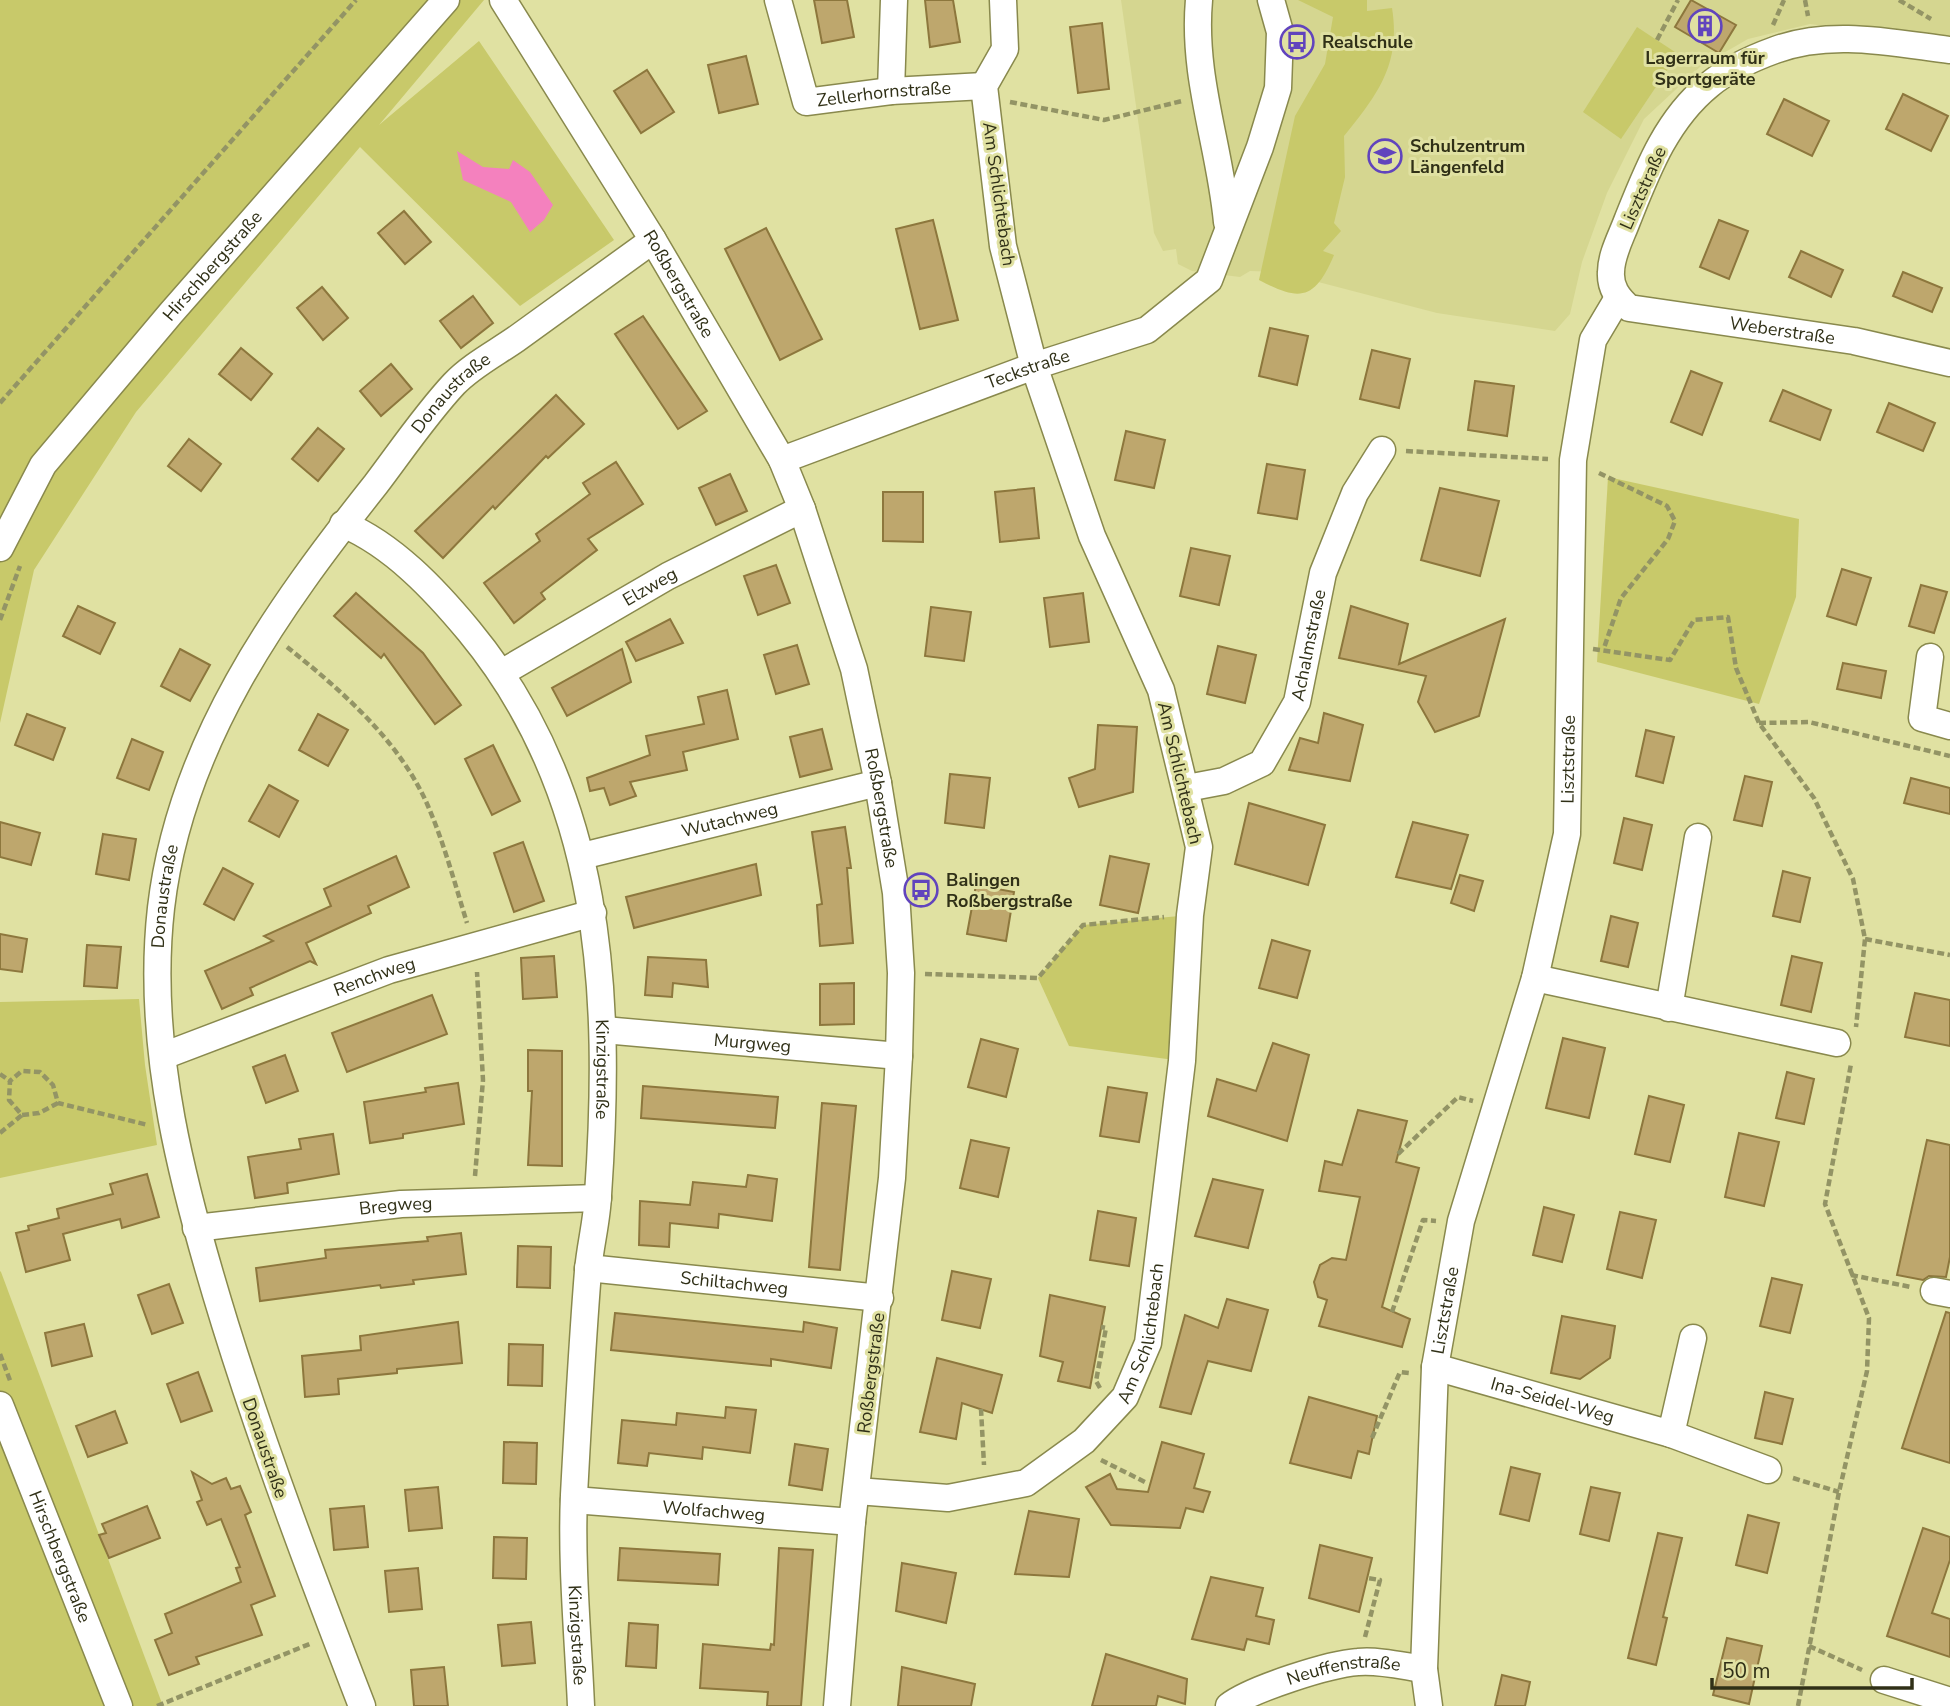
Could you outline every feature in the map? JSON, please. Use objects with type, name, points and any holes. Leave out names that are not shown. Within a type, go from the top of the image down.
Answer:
[{"type":"street","name":"Hirschbergstraße","points":[[0,548],[43,465],[171,313],[446,0]]},
{"type":"street","name":"Roßbergstraße","points":[[503,0],[653,240],[782,460],[802,509],[854,669],[878,783],[896,893],[901,973],[899,1056],[880,1298],[852,1522],[837,1706]]},
{"type":"street","name":"Zellerhornstraße","points":[[778,0],[806,102],[891,91],[984,86]]},
{"type":"street","points":[[891,91],[894,0]]},
{"type":"street","points":[[984,86],[1005,49],[1003,0]]},
{"type":"street","name":"Teckstraße","points":[[1199,0],[1197,53],[1206,114],[1223,174],[1228,227]]},
{"type":"street","name":"Teckstraße","points":[[782,460],[1034,366],[1147,330],[1209,280],[1260,147],[1278,88],[1280,32],[1271,0]]},
{"type":"street","name":"Lisztstraße","points":[[1429,1706],[1424,1669],[1435,1371],[1461,1221],[1535,978],[1567,834],[1573,460],[1593,340],[1604,317],[1618,298],[1611,271],[1650,165],[1677,120],[1709,85],[1776,49],[1812,41],[1856,38],[1950,50]]},
{"type":"street","name":"Am Schlichtebach","points":[[857,1492],[948,1497],[1026,1483],[1084,1441],[1125,1397],[1148,1343],[1182,1061],[1190,915],[1199,847],[1187,788],[1161,690],[1092,536],[1034,366],[1003,246],[984,86]]},
{"type":"street","name":"Donaustraße","points":[[362,1706],[264,1450],[196,1228],[173,1122],[163,1056],[157,984],[162,906],[181,817],[209,734],[267,631],[343,524],[456,382],[653,240]]},
{"type":"street","name":"Weberstraße","points":[[1618,298],[1629,308],[1643,311],[1854,341],[1950,363]]},
{"type":"street","name":"Achalmstraße","points":[[1187,788],[1224,781],[1262,763],[1297,702],[1323,573],[1354,493],[1382,450]]},
{"type":"street","name":"Elzweg","points":[[503,672],[668,576],[802,509]]},
{"type":"street","name":"Kinzigstraße","points":[[343,524],[370,535],[444,601],[503,672],[552,763],[582,856],[593,913],[604,1030],[598,1198],[588,1268],[574,1500],[580,1706]]},
{"type":"street","points":[[1930,657],[1922,718],[1950,726]]},
{"type":"street","name":"Wutachweg","points":[[582,856],[878,783]]},
{"type":"street","points":[[1669,1008],[1698,837]]},
{"type":"street","name":"Renchweg","points":[[163,1056],[389,970],[593,913]]},
{"type":"street","points":[[1535,978],[1848,1045]]},
{"type":"street","name":"Murgweg","points":[[604,1030],[899,1056]]},
{"type":"street","name":"Bregweg","points":[[196,1228],[401,1204],[598,1198]]},
{"type":"street","name":"Schiltachweg","points":[[588,1268],[880,1298]]},
{"type":"street","points":[[1671,1434],[1693,1338]]},
{"type":"street","name":"Ina-Seidel-Weg","points":[[1435,1371],[1671,1434],[1768,1470]]},
{"type":"street","name":"Hirschbergstraße","points":[[0,1405],[119,1706]]},
{"type":"street","name":"Wolfachweg","points":[[574,1500],[852,1522]]},
{"type":"street","name":"Neuffenstraße","points":[[1229,1706],[1239,1699],[1304,1675],[1358,1662],[1424,1669]]},
{"type":"street","points":[[1884,1680],[1950,1701]]},
{"type":"path","points":[[0,403],[356,0]]},
{"type":"path","points":[[1657,40],[1678,0]]},
{"type":"path","points":[[1008,114],[1006,101],[1104,120],[1190,99]]},
{"type":"path","points":[[1382,450],[1573,460],[1667,506],[1675,521],[1668,539],[1621,598],[1604,648],[1670,660],[1694,620],[1728,617],[1736,668],[1759,723],[1814,798],[1853,879],[1865,939],[1825,1205],[1869,1318],[1867,1371],[1839,1492],[1798,1706]]},
{"type":"path","points":[[267,631],[342,691],[395,753],[428,805],[474,946],[481,1002],[481,1135],[471,1202]]},
{"type":"path","points":[[1759,723],[1809,722],[1950,756]]},
{"type":"path","points":[[901,973],[1038,978],[1083,925],[1190,915]]},
{"type":"path","points":[[1865,939],[1950,955]]},
{"type":"path","points":[[10,1081],[22,1072],[40,1072],[53,1085],[58,1103]]},
{"type":"path","points":[[0,1074],[10,1081]]},
{"type":"path","points":[[10,1081],[9,1100],[22,1115]]},
{"type":"path","points":[[1398,1154],[1458,1097],[1497,1107]]},
{"type":"path","points":[[0,1133],[22,1115],[39,1113],[58,1103],[154,1126]]},
{"type":"path","points":[[1392,1312],[1423,1220],[1461,1221]]},
{"type":"path","points":[[1850,1274],[1942,1293]]},
{"type":"path","points":[[1101,1327],[1106,1328],[1096,1381],[1113,1410]]},
{"type":"path","points":[[1372,1438],[1400,1372],[1435,1371]]},
{"type":"path","points":[[981,1409],[986,1490]]},
{"type":"path","points":[[1084,1441],[1104,1463],[1147,1483]]},
{"type":"path","points":[[1768,1470],[1839,1492]]},
{"type":"path","points":[[1358,1662],[1380,1580],[1367,1578]]},
{"type":"path","points":[[157,1706],[335,1634]]},
{"type":"path","points":[[1809,1646],[1884,1680]]},
{"type":"shaded area","points":[[0,0],[484,0],[379,125],[479,41],[614,240],[520,306],[360,147],[136,412],[34,570],[0,723]]},
{"type":"shaded area","name":"Schulzentrum Längenfeld","points":[[1121,0],[1950,0],[1950,44],[1810,24],[1748,39],[1701,66],[1644,119],[1607,193],[1582,262],[1570,314],[1555,331],[1437,313],[1280,272],[1250,271],[1240,277],[1192,271],[1178,264],[1176,249],[1163,251],[1154,233]]},
{"type":"shaded area","points":[[1298,0],[1367,0],[1367,11],[1392,8],[1394,28],[1390,62],[1384,77],[1377,92],[1344,136],[1345,177],[1334,223],[1341,231],[1323,251],[1334,255],[1320,281],[1305,293],[1296,294],[1259,280],[1295,116],[1325,64],[1333,17]]},
{"type":"shaded area","points":[[1637,27],[1678,54],[1621,139],[1583,112]]},
{"type":"shaded area","points":[[457,151],[483,167],[509,169],[513,160],[530,172],[553,205],[544,220],[530,232],[511,202],[463,180]]},
{"type":"shaded area","points":[[1608,477],[1799,519],[1796,597],[1759,704],[1597,662]]},
{"type":"shaded area","points":[[1190,915],[1182,1061],[1069,1046],[1038,978],[1083,925]]},
{"type":"shaded area","points":[[139,999],[145,1065],[157,1145],[0,1178],[0,1002]]},
{"type":"shaded area","points":[[1,1272],[163,1706],[0,1706]]},
{"type":"building","points":[[814,0],[847,0],[854,37],[822,43]]},
{"type":"building","points":[[925,0],[953,0],[960,42],[930,47]]},
{"type":"building","name":"Lagerraum für Sportgeräte","points":[[1691,0],[1736,25],[1719,53],[1675,27]]},
{"type":"building","points":[[1102,23],[1109,89],[1078,93],[1070,27]]},
{"type":"building","points":[[746,56],[758,104],[719,113],[708,65]]},
{"type":"building","points":[[647,70],[674,112],[641,133],[614,91]]},
{"type":"building","points":[[1903,94],[1948,116],[1931,151],[1886,129]]},
{"type":"building","points":[[1784,99],[1829,121],[1812,156],[1767,134]]},
{"type":"building","points":[[404,211],[431,242],[405,264],[378,233]]},
{"type":"building","points":[[933,220],[958,320],[920,329],[896,229]]},
{"type":"building","points":[[1719,220],[1748,231],[1729,279],[1700,267]]},
{"type":"building","points":[[766,228],[822,339],[780,360],[725,249]]},
{"type":"building","points":[[1801,251],[1843,270],[1831,297],[1789,277]]},
{"type":"building","points":[[1903,272],[1942,288],[1932,312],[1893,296]]},
{"type":"building","points":[[322,287],[348,318],[323,340],[297,308]]},
{"type":"building","points":[[473,296],[493,323],[461,348],[440,321]]},
{"type":"building","points":[[643,316],[707,411],[678,429],[615,334]]},
{"type":"building","points":[[1270,328],[1308,336],[1297,385],[1259,376]]},
{"type":"building","points":[[241,348],[272,374],[251,400],[219,374]]},
{"type":"building","points":[[1372,350],[1410,359],[1399,408],[1360,399]]},
{"type":"building","points":[[391,364],[412,389],[381,416],[360,391]]},
{"type":"building","points":[[1691,371],[1722,383],[1702,435],[1671,422]]},
{"type":"building","points":[[1475,381],[1514,386],[1507,436],[1468,430]]},
{"type":"building","points":[[1783,390],[1831,410],[1820,440],[1770,421]]},
{"type":"building","points":[[556,395],[584,424],[548,458],[546,456],[495,509],[493,506],[443,558],[415,531]]},
{"type":"building","points":[[1889,403],[1935,423],[1923,451],[1877,432]]},
{"type":"building","points":[[318,428],[344,449],[318,481],[292,459]]},
{"type":"building","points":[[1126,431],[1165,440],[1154,488],[1115,480]]},
{"type":"building","points":[[189,439],[221,464],[201,491],[168,466]]},
{"type":"building","points":[[616,462],[643,504],[588,539],[597,550],[541,593],[545,599],[514,623],[484,583],[540,541],[536,534],[590,494],[583,483]]},
{"type":"building","points":[[1267,464],[1305,470],[1297,519],[1258,513]]},
{"type":"building","points":[[730,474],[747,511],[716,525],[699,488]]},
{"type":"building","points":[[1034,488],[1039,538],[1000,542],[995,492]]},
{"type":"building","points":[[1440,488],[1499,501],[1480,576],[1421,560]]},
{"type":"building","points":[[883,492],[923,492],[923,542],[883,541]]},
{"type":"building","points":[[1191,548],[1230,556],[1219,605],[1180,596]]},
{"type":"building","points":[[776,565],[790,603],[758,615],[744,576]]},
{"type":"building","points":[[1842,569],[1871,578],[1856,625],[1827,616]]},
{"type":"building","points":[[1921,585],[1947,592],[1934,633],[1909,626]]},
{"type":"building","points":[[356,593],[423,653],[461,705],[435,724],[384,654],[381,658],[334,616]]},
{"type":"building","points":[[1083,593],[1089,642],[1050,647],[1044,598]]},
{"type":"building","points":[[78,606],[115,623],[100,654],[63,636]]},
{"type":"building","points":[[1351,606],[1408,624],[1399,664],[1505,619],[1479,716],[1435,732],[1418,702],[1426,676],[1339,658]]},
{"type":"building","points":[[931,607],[971,612],[964,661],[925,656]]},
{"type":"building","points":[[670,619],[683,643],[636,661],[626,642]]},
{"type":"building","points":[[797,645],[809,684],[776,694],[764,655]]},
{"type":"building","points":[[1218,646],[1256,655],[1245,703],[1207,694]]},
{"type":"building","points":[[180,649],[210,665],[190,701],[161,686]]},
{"type":"building","points":[[622,649],[631,682],[567,716],[552,688]]},
{"type":"building","points":[[1843,663],[1886,671],[1881,698],[1837,689]]},
{"type":"building","points":[[727,690],[738,739],[683,752],[687,770],[630,782],[636,796],[610,805],[604,788],[590,791],[587,778],[650,755],[646,736],[704,724],[698,697]]},
{"type":"building","points":[[1324,713],[1363,725],[1350,781],[1289,770],[1300,738],[1318,743]]},
{"type":"building","points":[[27,714],[65,728],[53,760],[15,745]]},
{"type":"building","points":[[318,714],[348,730],[328,766],[299,750]]},
{"type":"building","points":[[1098,725],[1137,727],[1133,792],[1079,807],[1069,778],[1095,769]]},
{"type":"building","points":[[822,729],[832,769],[800,777],[790,737]]},
{"type":"building","points":[[1646,730],[1674,737],[1663,783],[1636,776]]},
{"type":"building","points":[[132,739],[163,752],[149,790],[117,778]]},
{"type":"building","points":[[493,745],[520,801],[492,815],[465,759]]},
{"type":"building","points":[[950,774],[990,778],[984,828],[945,823]]},
{"type":"building","points":[[1745,776],[1772,782],[1762,826],[1734,820]]},
{"type":"building","points":[[1911,778],[1950,788],[1950,814],[1904,803]]},
{"type":"building","points":[[269,785],[298,801],[279,837],[249,821]]},
{"type":"building","points":[[1249,803],[1325,825],[1308,885],[1235,864]]},
{"type":"building","points":[[1624,818],[1652,825],[1642,870],[1614,863]]},
{"type":"building","points":[[0,822],[40,833],[31,865],[0,857]]},
{"type":"building","points":[[1413,822],[1468,835],[1451,889],[1396,877]]},
{"type":"building","points":[[845,827],[851,868],[847,868],[853,943],[820,946],[817,905],[822,904],[812,832]]},
{"type":"building","points":[[103,834],[136,839],[129,880],[96,874]]},
{"type":"building","points":[[523,842],[544,901],[514,912],[494,853]]},
{"type":"building","points":[[396,856],[409,887],[368,906],[371,913],[306,943],[316,964],[310,961],[250,988],[253,995],[222,1009],[205,971],[273,941],[264,936],[331,906],[324,889]]},
{"type":"building","points":[[1110,856],[1149,864],[1138,913],[1100,905]]},
{"type":"building","points":[[756,864],[761,895],[634,928],[626,897]]},
{"type":"building","points":[[223,868],[253,884],[234,920],[204,904]]},
{"type":"building","points":[[1783,871],[1810,878],[1800,922],[1773,916]]},
{"type":"building","points":[[1460,875],[1483,881],[1474,911],[1451,903]]},
{"type":"building","points":[[976,885],[1014,892],[1006,941],[967,934]]},
{"type":"building","points":[[1611,916],[1638,923],[1628,967],[1601,961]]},
{"type":"building","points":[[0,934],[27,939],[22,972],[0,969]]},
{"type":"building","points":[[1272,940],[1310,951],[1297,998],[1259,988]]},
{"type":"building","points":[[87,945],[121,947],[117,988],[84,986]]},
{"type":"building","points":[[554,956],[557,997],[523,999],[521,958]]},
{"type":"building","points":[[1792,956],[1822,963],[1811,1012],[1781,1005]]},
{"type":"building","points":[[648,957],[706,960],[708,987],[673,983],[672,997],[645,995]]},
{"type":"building","points":[[854,983],[854,1024],[820,1025],[820,984]]},
{"type":"building","points":[[1915,993],[1950,1000],[1950,1046],[1905,1037]]},
{"type":"building","points":[[432,995],[447,1034],[347,1072],[332,1033]]},
{"type":"building","points":[[1563,1038],[1605,1048],[1589,1118],[1546,1108]]},
{"type":"building","points":[[981,1039],[1018,1049],[1006,1097],[968,1087]]},
{"type":"building","points":[[1273,1043],[1309,1055],[1287,1141],[1208,1116],[1217,1079],[1256,1091]]},
{"type":"building","points":[[528,1050],[562,1051],[562,1166],[528,1165],[532,1091],[528,1091]]},
{"type":"building","points":[[285,1055],[298,1091],[266,1103],[253,1067]]},
{"type":"building","points":[[1787,1072],[1814,1079],[1804,1124],[1776,1118]]},
{"type":"building","points":[[458,1083],[464,1124],[403,1134],[403,1138],[370,1143],[364,1102],[426,1092],[425,1088]]},
{"type":"building","points":[[643,1086],[778,1097],[775,1128],[641,1118]]},
{"type":"building","points":[[1108,1087],[1147,1093],[1139,1142],[1100,1136]]},
{"type":"building","points":[[1649,1096],[1684,1105],[1670,1162],[1635,1154]]},
{"type":"building","points":[[822,1103],[856,1106],[840,1270],[809,1267]]},
{"type":"building","points":[[1358,1110],[1407,1121],[1396,1162],[1419,1168],[1382,1307],[1410,1319],[1402,1347],[1319,1326],[1327,1300],[1318,1297],[1314,1282],[1320,1265],[1332,1258],[1346,1260],[1360,1197],[1319,1191],[1325,1161],[1342,1165]]},
{"type":"building","points":[[1739,1133],[1779,1142],[1764,1206],[1725,1197]]},
{"type":"building","points":[[333,1134],[339,1174],[287,1183],[288,1193],[255,1198],[248,1157],[301,1149],[299,1139]]},
{"type":"building","points":[[971,1140],[1009,1148],[998,1197],[960,1188]]},
{"type":"building","points":[[1927,1140],[1950,1145],[1950,1257],[1946,1277],[1929,1276],[1923,1280],[1897,1275]]},
{"type":"building","points":[[147,1174],[159,1217],[122,1228],[120,1219],[63,1234],[70,1260],[26,1272],[16,1233],[29,1230],[28,1226],[59,1218],[57,1209],[113,1194],[110,1184]]},
{"type":"building","points":[[748,1175],[777,1179],[772,1221],[719,1214],[718,1228],[670,1223],[669,1247],[639,1245],[640,1201],[690,1205],[693,1182],[746,1187]]},
{"type":"building","points":[[1213,1179],[1263,1190],[1248,1248],[1195,1236]]},
{"type":"building","points":[[1544,1207],[1574,1215],[1562,1262],[1533,1255]]},
{"type":"building","points":[[1098,1211],[1136,1218],[1129,1266],[1090,1260]]},
{"type":"building","points":[[1620,1212],[1656,1220],[1642,1278],[1607,1269]]},
{"type":"building","points":[[461,1233],[466,1274],[413,1280],[414,1284],[381,1288],[380,1285],[260,1301],[256,1268],[326,1258],[325,1250],[428,1241],[427,1237]]},
{"type":"building","points":[[518,1246],[551,1247],[550,1288],[517,1287]]},
{"type":"building","points":[[952,1271],[991,1279],[980,1328],[942,1320]]},
{"type":"building","points":[[1772,1278],[1802,1285],[1790,1333],[1760,1326]]},
{"type":"building","points":[[169,1284],[183,1323],[152,1334],[138,1295]]},
{"type":"building","points":[[1050,1295],[1105,1307],[1090,1388],[1058,1381],[1063,1362],[1040,1356]]},
{"type":"building","points":[[1227,1299],[1268,1310],[1251,1371],[1208,1361],[1191,1414],[1160,1407],[1185,1315],[1218,1328]]},
{"type":"building","points":[[1946,1312],[1950,1313],[1950,1463],[1902,1448]]},
{"type":"building","points":[[615,1313],[803,1332],[804,1322],[837,1328],[831,1368],[771,1359],[771,1366],[611,1350]]},
{"type":"building","points":[[1562,1316],[1615,1326],[1610,1358],[1580,1379],[1551,1373]]},
{"type":"building","points":[[458,1322],[462,1363],[397,1369],[397,1373],[338,1379],[339,1394],[305,1397],[302,1356],[361,1350],[360,1336]]},
{"type":"building","points":[[84,1324],[92,1356],[52,1366],[45,1333]]},
{"type":"building","points":[[509,1344],[543,1345],[542,1386],[508,1385]]},
{"type":"building","points":[[937,1358],[1002,1375],[992,1413],[962,1403],[956,1439],[920,1432]]},
{"type":"building","points":[[198,1372],[212,1411],[181,1422],[167,1384]]},
{"type":"building","points":[[1765,1392],[1793,1399],[1782,1444],[1755,1438]]},
{"type":"building","points":[[1309,1397],[1377,1416],[1369,1454],[1358,1451],[1351,1478],[1290,1463]]},
{"type":"building","points":[[726,1407],[756,1410],[750,1453],[703,1447],[702,1459],[649,1453],[647,1466],[618,1463],[622,1420],[676,1425],[677,1413],[725,1418]]},
{"type":"building","points":[[115,1411],[127,1443],[88,1457],[76,1426]]},
{"type":"building","points":[[504,1442],[537,1443],[536,1484],[503,1483]]},
{"type":"building","points":[[1162,1442],[1204,1454],[1194,1488],[1210,1492],[1203,1512],[1186,1508],[1180,1528],[1111,1525],[1086,1487],[1110,1474],[1117,1489],[1148,1492]]},
{"type":"building","points":[[795,1444],[828,1449],[822,1490],[789,1485]]},
{"type":"building","points":[[1511,1467],[1540,1474],[1529,1521],[1500,1514]]},
{"type":"building","points":[[192,1472],[212,1484],[226,1478],[231,1489],[240,1486],[251,1512],[245,1515],[275,1596],[251,1605],[262,1635],[196,1657],[199,1664],[169,1675],[155,1640],[172,1633],[165,1614],[241,1582],[236,1568],[240,1567],[221,1519],[207,1525],[197,1502],[202,1500]]},
{"type":"building","points":[[438,1487],[442,1528],[409,1531],[405,1490]]},
{"type":"building","points":[[1591,1487],[1620,1493],[1609,1541],[1580,1534]]},
{"type":"building","points":[[147,1506],[160,1538],[109,1558],[99,1535],[106,1533],[102,1524]]},
{"type":"building","points":[[364,1506],[368,1547],[334,1550],[330,1509]]},
{"type":"building","points":[[1029,1511],[1079,1519],[1069,1577],[1015,1574]]},
{"type":"building","points":[[1748,1515],[1779,1523],[1767,1573],[1736,1565]]},
{"type":"building","points":[[1923,1528],[1950,1537],[1950,1560],[1932,1613],[1950,1619],[1950,1657],[1887,1636]]},
{"type":"building","points":[[1658,1533],[1682,1538],[1663,1617],[1667,1618],[1656,1665],[1628,1658]]},
{"type":"building","points":[[494,1537],[527,1538],[526,1579],[493,1578]]},
{"type":"building","points":[[1320,1545],[1372,1558],[1359,1612],[1309,1598]]},
{"type":"building","points":[[620,1548],[720,1554],[718,1585],[618,1580]]},
{"type":"building","points":[[779,1548],[813,1550],[801,1706],[767,1706],[768,1692],[700,1688],[703,1644],[770,1650],[771,1644],[774,1645]]},
{"type":"building","points":[[902,1563],[956,1573],[946,1623],[896,1611]]},
{"type":"building","points":[[418,1568],[422,1609],[389,1612],[385,1571]]},
{"type":"building","points":[[1211,1577],[1263,1588],[1256,1616],[1274,1620],[1269,1644],[1247,1639],[1244,1650],[1192,1639]]},
{"type":"building","points":[[531,1622],[535,1663],[502,1666],[498,1625]]},
{"type":"building","points":[[629,1623],[658,1625],[656,1668],[626,1666]]},
{"type":"building","points":[[1727,1638],[1762,1646],[1749,1704],[1713,1695]]},
{"type":"building","points":[[1106,1654],[1187,1679],[1185,1704],[1158,1696],[1156,1706],[1092,1706]]},
{"type":"building","points":[[444,1667],[448,1706],[414,1706],[411,1670]]},
{"type":"building","points":[[902,1667],[975,1684],[971,1706],[898,1706]]},
{"type":"building","points":[[1502,1675],[1530,1682],[1525,1706],[1495,1706]]},
{"type":"place","name":"Lagerraum für Sportgeräte","points":[[1705,26]]},
{"type":"place","name":"Realschule","points":[[1297,42]]},
{"type":"place","name":"Schulzentrum Längenfeld","points":[[1385,156]]},
{"type":"place","name":"Balingen Roßbergstraße","points":[[921,890]]}]
